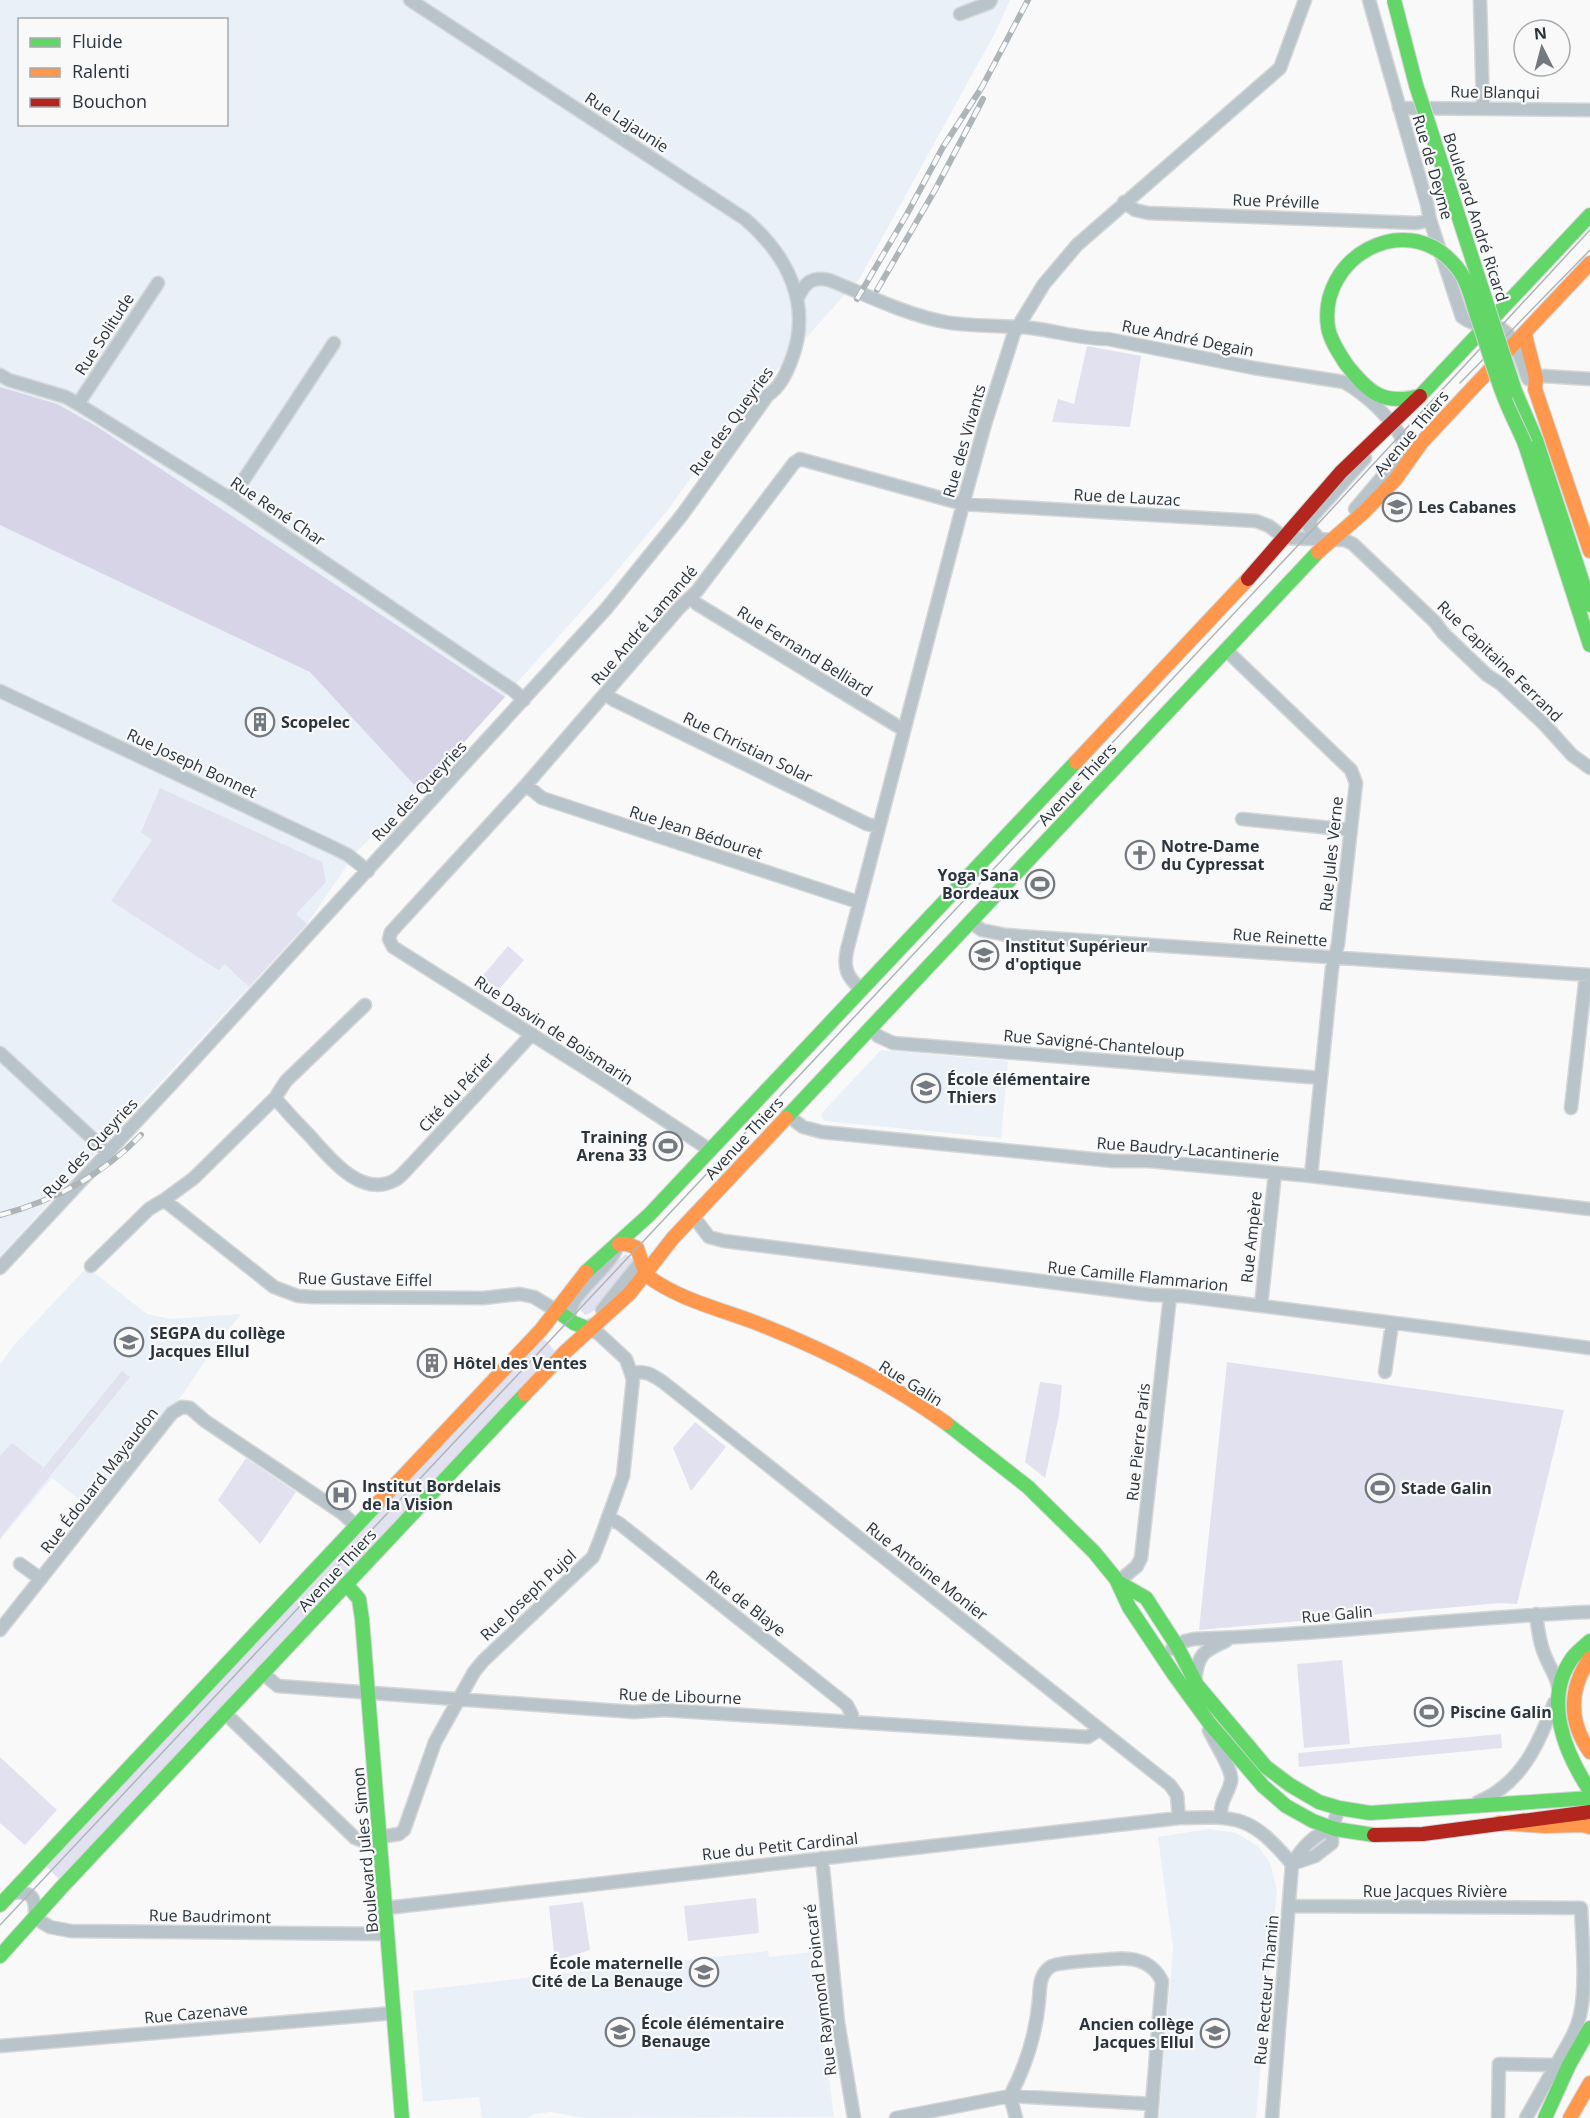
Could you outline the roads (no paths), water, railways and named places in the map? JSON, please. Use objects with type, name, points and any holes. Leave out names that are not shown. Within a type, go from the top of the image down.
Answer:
[{"type":"main road","name":"Boulevard André Ricard","points":[[1394,0],[1419,94],[1515,391],[1525,444]]},
{"type":"main road","name":"Avenue Thiers","points":[[0,1905],[557,1311],[581,1278],[604,1254],[619,1244],[649,1215],[1285,538],[1317,496],[1350,461],[1392,425],[1590,215]]},
{"type":"main road","points":[[1420,396],[1405,402],[1369,396],[1336,350],[1329,328],[1330,294],[1343,267],[1364,249],[1391,240],[1415,241],[1435,248],[1455,264],[1466,280],[1503,395],[1525,444],[1590,645]]},
{"type":"main road","name":"Avenue Thiers","points":[[0,1956],[555,1362],[589,1329],[609,1314],[645,1275],[659,1253],[693,1216],[1226,650],[1325,540],[1364,512],[1387,488],[1422,442],[1590,263]]},
{"type":"main road","points":[[1527,330],[1525,340],[1535,384],[1590,551]]},
{"type":"main road","points":[[1515,391],[1536,440],[1590,605]]},
{"type":"main road","points":[[619,1244],[632,1244],[638,1247],[645,1275]]},
{"type":"main road","name":"Rue Galin","points":[[645,1275],[662,1287],[746,1318],[819,1350],[887,1386],[980,1448],[1033,1490],[1076,1532],[1118,1582],[1128,1608],[1161,1657],[1201,1713],[1241,1762],[1277,1798],[1306,1818],[1332,1828],[1372,1836],[1399,1837],[1499,1823]]},
{"type":"main road","points":[[557,1311],[589,1329]]},
{"type":"main road","name":"Rue Galin","points":[[1118,1582],[1146,1598],[1177,1646]]},
{"type":"main road","name":"Boulevard Jules Simon","points":[[346,1584],[359,1599],[381,1840],[402,2118]]},
{"type":"main road","points":[[1590,1641],[1573,1658],[1564,1674],[1559,1690],[1557,1715],[1565,1748],[1590,1791]]},
{"type":"main road","points":[[1177,1646],[1195,1681],[1266,1767],[1319,1802],[1370,1813],[1590,1798]]},
{"type":"main road","points":[[1590,1658],[1583,1666],[1572,1704],[1575,1725],[1590,1752]]},
{"type":"main road","points":[[1499,1823],[1590,1812]]},
{"type":"main road","points":[[1499,1823],[1590,1827]]},
{"type":"main road","points":[[1546,2118],[1569,2065],[1590,2028]]},
{"type":"main road","points":[[1546,2118],[1590,2049]]},
{"type":"main road","points":[[1570,2118],[1590,2083]]},
{"type":"main road","points":[[1582,2118],[1590,2105]]},
{"type":"street","name":"Rue Lajaunie","points":[[410,0],[745,219],[775,248],[791,280],[797,299]]},
{"type":"street","points":[[960,14],[991,0]]},
{"type":"street","name":"Rue des Vivants","points":[[861,989],[848,975],[845,968],[846,950],[963,504],[985,424],[1017,327],[1044,284],[1077,245],[1280,68],[1305,0]]},
{"type":"street","name":"Rue de Deyme","points":[[1369,0],[1430,220],[1462,317],[1471,324],[1486,325]]},
{"type":"street","points":[[1480,0],[1483,107]]},
{"type":"street","name":"Rue Blanqui","points":[[1399,108],[1483,107],[1590,110]]},
{"type":"street","name":"Rue Préville","points":[[1124,202],[1135,210],[1148,213],[1417,223],[1430,220]]},
{"type":"street","name":"Rue André Degain","points":[[797,299],[805,285],[819,278],[918,316],[948,322],[1017,327],[1090,339],[1108,339],[1254,368],[1336,380],[1369,396]]},
{"type":"street","name":"Rue Solitude","points":[[78,404],[158,283]]},
{"type":"street","name":"Rue des Queyries","points":[[0,1268],[368,871],[606,609],[652,554],[788,370],[800,327],[797,299]]},
{"type":"street","points":[[1486,325],[1505,330],[1514,344],[1528,381],[1535,384],[1544,376],[1590,379]]},
{"type":"street","points":[[231,499],[334,344]]},
{"type":"street","name":"Rue René Char","points":[[0,375],[9,380],[66,397],[78,404],[231,499],[428,631],[524,700]]},
{"type":"street","points":[[1369,396],[1403,440],[1399,457],[1325,540],[1309,527],[1312,517],[1368,454],[1378,436]]},
{"type":"street","name":"Rue André Lamandé","points":[[391,932],[526,785],[679,608],[691,598],[794,463],[800,459],[806,459],[963,504]]},
{"type":"street","name":"Rue de Lauzac","points":[[963,504],[1256,521],[1269,526],[1285,538]]},
{"type":"street","name":"Rue Capitaine Ferrand","points":[[1285,538],[1345,540],[1353,544],[1487,675],[1501,684],[1544,724],[1572,755],[1590,768]]},
{"type":"street","name":"Rue Fernand Belliard","points":[[691,598],[697,604],[904,729]]},
{"type":"street","name":"Rue Jules Verne","points":[[1226,650],[1351,770],[1356,783],[1338,944],[1332,968],[1311,1176]]},
{"type":"street","name":"Rue Joseph Bonnet","points":[[0,691],[348,855],[368,871]]},
{"type":"street","name":"Rue Christian Solar","points":[[605,694],[867,824],[879,827]]},
{"type":"street","name":"Rue Jean Bédouret","points":[[526,785],[542,798],[858,902]]},
{"type":"street","points":[[1242,819],[1351,830]]},
{"type":"street","name":"Rue Reinette","points":[[970,922],[982,930],[1006,935],[1588,975]]},
{"type":"street","name":"Rue Dasvin de Boismarin","points":[[391,932],[389,939],[393,947],[710,1150]]},
{"type":"street","points":[[1571,1108],[1588,975]]},
{"type":"street","points":[[91,1266],[149,1209],[194,1178],[275,1098],[286,1081],[365,1005]]},
{"type":"street","name":"Rue Savigné-Chanteloup","points":[[870,1028],[878,1036],[893,1043],[1321,1078]]},
{"type":"street","name":"Cité du Périer","points":[[275,1098],[336,1164],[351,1176],[370,1184],[382,1184],[395,1180],[404,1172],[532,1034]]},
{"type":"street","points":[[0,1053],[108,1153]]},
{"type":"street","name":"Rue Baudry-Lacantinerie","points":[[787,1115],[803,1127],[822,1132],[1113,1161],[1149,1161],[1311,1176],[1590,1209]]},
{"type":"street","name":"Rue Ampère","points":[[1261,1306],[1275,1173]]},
{"type":"street","name":"Rue Gustave Eiffel","points":[[164,1200],[274,1287],[287,1293],[314,1297],[483,1298],[520,1294],[534,1297],[557,1311]]},
{"type":"street","name":"Rue Camille Flammarion","points":[[693,1216],[709,1237],[715,1240],[1590,1348]]},
{"type":"street","points":[[569,1319],[571,1306],[611,1260],[619,1244]]},
{"type":"street","points":[[632,1373],[626,1359],[619,1351],[599,1334],[589,1329],[642,1260]]},
{"type":"street","name":"Rue Pierre Paris","points":[[1118,1582],[1137,1566],[1141,1558],[1170,1296]]},
{"type":"street","points":[[1385,1372],[1392,1323]]},
{"type":"street","name":"Rue Antoine Monier","points":[[632,1373],[649,1372],[663,1382],[1175,1790],[1179,1818]]},
{"type":"street","name":"Rue Joseph Pujol","points":[[381,1840],[404,1830],[435,1742],[483,1661],[593,1557],[622,1476],[626,1456],[632,1373]]},
{"type":"street","name":"Rue Édouard Mayaudon","points":[[0,1630],[172,1413],[182,1407],[190,1408],[205,1422],[294,1479],[342,1513],[356,1526]]},
{"type":"street","name":"Rue de Blaye","points":[[608,1517],[620,1524],[847,1705],[852,1715],[851,1722]]},
{"type":"street","points":[[20,1564],[41,1579]]},
{"type":"street","name":"Rue Galin","points":[[1177,1646],[1194,1639],[1266,1637],[1536,1614],[1590,1612]]},
{"type":"street","points":[[1469,1806],[1490,1797],[1508,1785],[1527,1762],[1535,1749],[1559,1690],[1557,1679],[1548,1662],[1540,1638],[1536,1614]]},
{"type":"street","points":[[1195,1681],[1201,1655],[1210,1648],[1235,1638]]},
{"type":"street","points":[[1161,1657],[1177,1646]]},
{"type":"street","name":"Rue de Libourne","points":[[262,1673],[278,1686],[634,1712],[664,1710],[1089,1737],[1099,1730]]},
{"type":"street","points":[[225,1713],[355,1838],[368,1843],[381,1840]]},
{"type":"street","points":[[1201,1713],[1220,1753],[1230,1767],[1230,1782],[1220,1804],[1221,1816],[1258,1829],[1292,1864],[1315,1856],[1332,1843],[1332,1828],[1339,1808]]},
{"type":"street","name":"Rue du Petit Cardinal","points":[[386,1908],[1179,1818],[1221,1816]]},
{"type":"street","name":"Rue Raymond Poincaré","points":[[822,1858],[838,2022],[854,2118]]},
{"type":"street","name":"Rue Recteur Thamin","points":[[1272,2118],[1292,1864]]},
{"type":"street","points":[[11,1893],[21,1892],[34,1899],[35,1918]]},
{"type":"street","name":"Rue Jacques Rivière","points":[[1289,1906],[1581,1908],[1583,1998],[1580,2016],[1572,2037],[1556,2065]]},
{"type":"street","name":"Rue Baudrimont","points":[[35,1918],[50,1928],[71,1930],[388,1934]]},
{"type":"street","points":[[1016,2118],[1010,2096],[1019,2079],[1035,2034],[1042,1975],[1051,1965],[1124,1958],[1146,1962],[1157,1971],[1162,1982],[1151,2118]]},
{"type":"street","name":"Rue Cazenave","points":[[0,2046],[394,2013]]},
{"type":"street","points":[[1497,2118],[1499,2064],[1556,2065],[1526,2118]]},
{"type":"street","points":[[896,2118],[1010,2096],[1152,2104]]},
{"type":"tram line","points":[[0,1925],[1304,539],[1590,230]]},
{"type":"tram line","points":[[1460,383],[1590,250]]},
{"type":"railway","points":[[857,299],[943,147],[982,87],[1028,0]]},
{"type":"railway","points":[[877,290],[935,190],[983,99]]},
{"type":"railway","points":[[0,1215],[39,1202],[76,1185],[110,1163],[141,1135]]},
{"type":"place","name":"Les Cabanes","points":[[1397,507]]},
{"type":"place","name":"Scopelec","points":[[260,722]]},
{"type":"place","name":"Notre-Dame du Cypressat","points":[[1140,855]]},
{"type":"place","name":"Yoga Sana Bordeaux","points":[[1040,884]]},
{"type":"place","name":"Institut Supérieur d'optique","points":[[984,955]]},
{"type":"place","name":"École élémentaire Thiers","points":[[926,1088]]},
{"type":"place","name":"Training Arena 33","points":[[668,1146]]},
{"type":"place","name":"SEGPA du collège Jacques Ellul","points":[[129,1342]]},
{"type":"place","name":"Hôtel des Ventes","points":[[432,1363]]},
{"type":"place","name":"Stade Galin","points":[[1380,1488]]},
{"type":"place","name":"Institut Bordelais de la Vision","points":[[341,1495]]},
{"type":"place","name":"Piscine Galin","points":[[1429,1712]]},
{"type":"place","name":"École maternelle Cité de La Benauge","points":[[704,1972]]},
{"type":"place","name":"École élémentaire Benauge","points":[[620,2032]]},
{"type":"place","name":"Ancien collège Jacques Ellul","points":[[1215,2033]]}]
